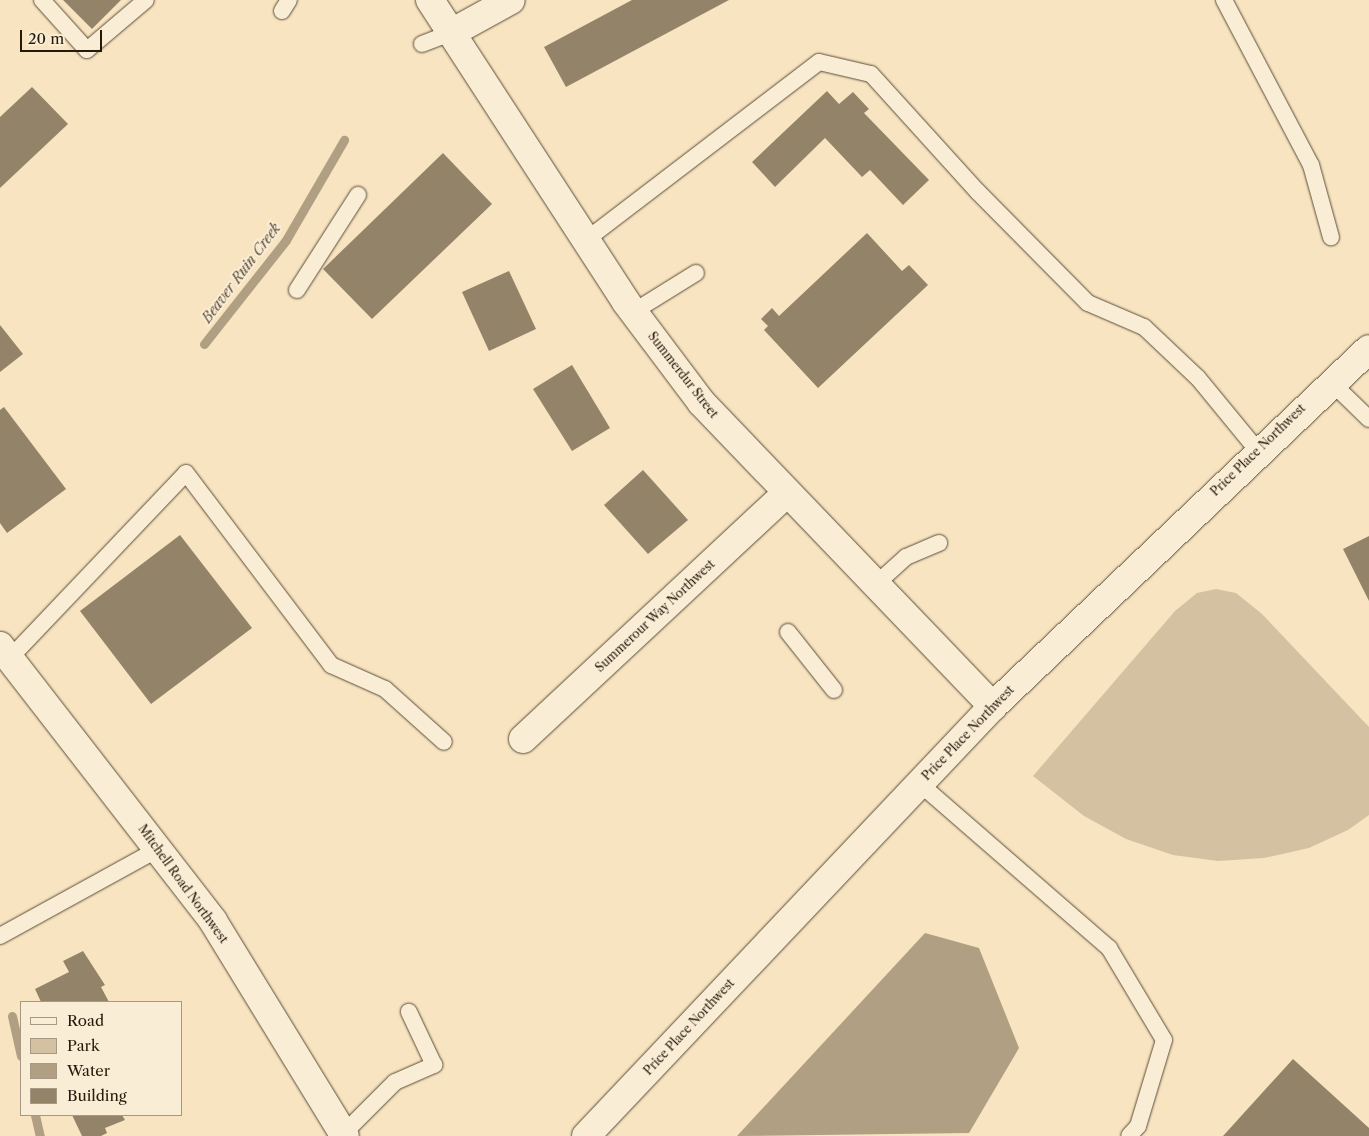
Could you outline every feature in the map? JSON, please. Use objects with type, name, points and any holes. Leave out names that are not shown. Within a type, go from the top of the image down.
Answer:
[{"type":"street","name":"Summerdur Street","points":[[430,0],[633,312],[701,402],[874,586],[992,706]]},
{"type":"street","points":[[451,33],[511,0]]},
{"type":"street","name":"Price Place Northwest","points":[[586,1136],[992,706],[1258,451],[1369,349]]},
{"type":"street","name":"Summerour Way Northwest","points":[[523,740],[787,493]]},
{"type":"street","name":"Mitchell Road Northwest","points":[[5,652],[212,921],[343,1136]]},
{"type":"lane","points":[[42,0],[87,50],[146,0]]},
{"type":"lane","points":[[1224,0],[1310,165],[1331,237]]},
{"type":"lane","points":[[422,44],[451,33]]},
{"type":"lane","points":[[586,240],[819,62],[871,74],[978,192],[1088,303],[1144,327],[1198,378],[1258,451]]},
{"type":"lane","points":[[297,290],[358,195]]},
{"type":"lane","points":[[633,312],[696,273]]},
{"type":"lane","points":[[1331,382],[1369,419]]},
{"type":"lane","points":[[5,652],[186,473],[331,665],[385,688],[444,742]]},
{"type":"lane","points":[[874,586],[906,557],[939,543]]},
{"type":"lane","points":[[788,632],[834,690]]},
{"type":"lane","points":[[919,783],[1109,948],[1164,1040],[1138,1126],[1129,1136]]},
{"type":"lane","points":[[0,936],[158,849]]},
{"type":"lane","points":[[343,1136],[396,1082],[434,1065],[409,1012]]},
{"type":"green space","points":[[1216,589],[1236,593],[1262,614],[1369,727],[1369,815],[1348,830],[1309,848],[1264,858],[1218,861],[1173,855],[1126,839],[1084,816],[1033,776],[1175,611],[1197,593]]},
{"type":"water","points":[[925,933],[979,948],[1019,1048],[969,1133],[737,1136]]},
{"type":"building","points":[[63,0],[121,0],[92,29]]},
{"type":"building","points":[[632,0],[729,0],[566,87],[544,47]]},
{"type":"building","points":[[32,87],[68,124],[0,188],[0,117]]},
{"type":"building","points":[[827,91],[839,104],[853,92],[869,109],[864,113],[929,180],[903,205],[870,170],[862,177],[825,138],[775,187],[752,162]]},
{"type":"building","points":[[443,153],[492,204],[372,319],[323,269]]},
{"type":"building","points":[[867,233],[902,271],[909,265],[928,285],[818,388],[764,330],[768,326],[761,319],[772,308],[779,316]]},
{"type":"building","points":[[509,271],[536,329],[489,351],[462,292]]},
{"type":"building","points":[[0,325],[23,354],[0,372]]},
{"type":"building","points":[[572,365],[610,428],[572,451],[533,389]]},
{"type":"building","points":[[4,407],[66,489],[7,533],[0,523],[0,410]]},
{"type":"building","points":[[643,470],[688,520],[648,554],[604,505]]},
{"type":"building","points":[[180,535],[252,628],[151,704],[80,611]]},
{"type":"building","points":[[1369,536],[1369,601],[1343,549]]},
{"type":"building","points":[[83,951],[105,985],[101,987],[108,1001],[41,1001],[35,989],[69,972],[63,961]]},
{"type":"building","points":[[1293,1059],[1369,1128],[1369,1136],[1223,1136]]},
{"type":"building","points":[[72,1116],[123,1116],[125,1120],[105,1128],[107,1133],[101,1136],[82,1136]]},
{"type":"waterway","name":"Beaver Ruin Creek","points":[[204,344],[286,240],[344,140]]},
{"type":"waterway","name":"Beaver Ruin Creek","points":[[12,1016],[20,1052]]},
{"type":"waterway","name":"Beaver Ruin Creek","points":[[35,1116],[40,1136]]}]
